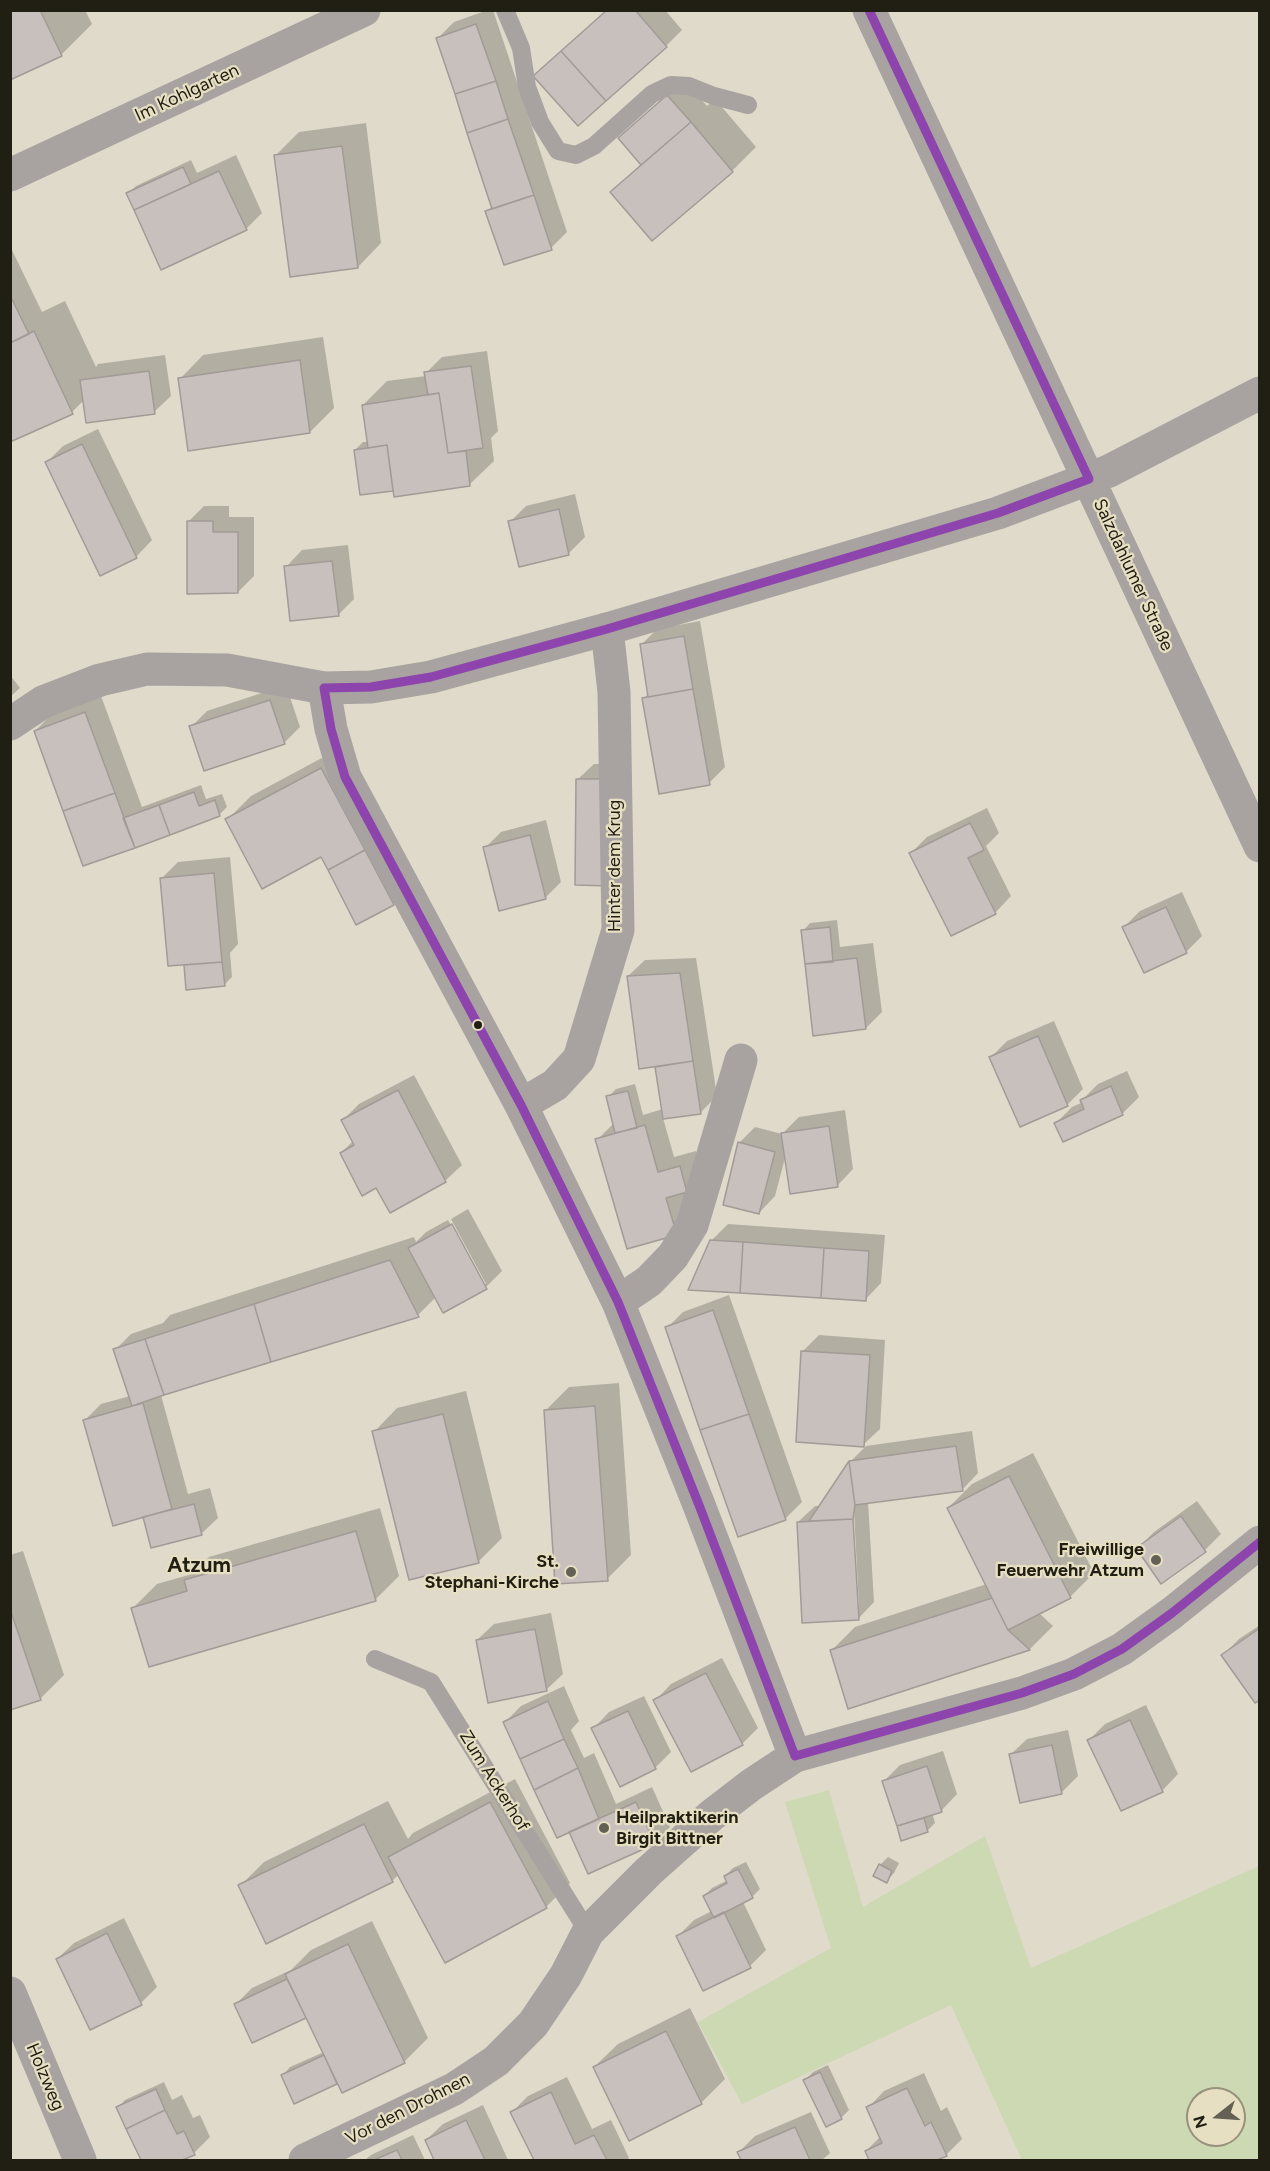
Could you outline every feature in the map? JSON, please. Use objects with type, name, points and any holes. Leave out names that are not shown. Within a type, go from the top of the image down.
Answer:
[{"type":"street","name":"Im Kohlgarten","points":[[10,175],[364,10]]},
{"type":"street","name":"Salzdahlumer Straße","points":[[869,10],[1260,846]]},
{"type":"street","points":[[10,723],[43,702],[100,680],[147,669],[227,670],[324,688],[371,687],[430,678],[607,629],[998,513],[1089,479],[1260,393]]},
{"type":"street","name":"Hinter dem Krug","points":[[521,1105],[555,1085],[579,1059],[618,930],[614,692],[607,629]]},
{"type":"street","points":[[324,688],[331,729],[345,777],[521,1105],[618,1302],[695,1494],[795,1756]]},
{"type":"street","points":[[618,1302],[649,1281],[674,1256],[692,1225],[741,1060]]},
{"type":"street","name":"Vor den Drohnen","points":[[317,2158],[454,2089],[496,2061],[533,2024],[566,1975],[588,1932],[649,1871],[712,1815],[751,1785],[795,1756],[1022,1693],[1074,1674],[1122,1648],[1172,1613],[1260,1542]]},
{"type":"street","name":"Holzweg","points":[[10,1993],[80,2160]]},
{"type":"lane","points":[[505,10],[521,48],[527,87],[540,122],[558,151],[576,155],[594,146],[652,94],[671,85],[689,86],[714,96],[748,105]]},
{"type":"lane","name":"Zum Ackerhof","points":[[375,1659],[431,1682],[588,1932]]},
{"type":"green space","points":[[829,1790],[863,1907],[985,1836],[1031,1968],[1259,1866],[1259,2160],[1022,2160],[951,2005],[742,2104],[698,2022],[831,1948],[785,1802]]},
{"type":"building","points":[[10,10],[40,10],[62,56],[10,80]]},
{"type":"building","points":[[607,10],[635,10],[667,47],[606,101],[561,51]]},
{"type":"building","points":[[476,24],[496,81],[455,94],[436,38]]},
{"type":"building","points":[[561,51],[606,101],[578,126],[533,76]]},
{"type":"building","points":[[496,81],[508,119],[467,133],[455,94]]},
{"type":"building","points":[[667,95],[691,122],[641,165],[618,138]]},
{"type":"building","points":[[508,119],[534,195],[492,209],[467,133]]},
{"type":"building","points":[[691,122],[733,172],[652,241],[610,192]]},
{"type":"building","points":[[342,146],[358,268],[290,277],[274,155]]},
{"type":"building","points":[[183,167],[191,184],[134,210],[126,193]]},
{"type":"building","points":[[219,171],[247,230],[161,270],[134,210]]},
{"type":"building","points":[[534,195],[552,250],[504,265],[485,211]]},
{"type":"building","points":[[10,295],[29,334],[10,343]]},
{"type":"building","points":[[34,331],[73,414],[10,442],[10,343]]},
{"type":"building","points":[[300,360],[310,433],[188,451],[178,378]]},
{"type":"building","points":[[471,366],[483,448],[448,453],[439,393],[428,395],[424,372]]},
{"type":"building","points":[[149,371],[155,414],[86,423],[80,380]]},
{"type":"building","points":[[439,393],[448,453],[466,451],[470,486],[394,497],[387,445],[368,448],[362,405]]},
{"type":"building","points":[[82,444],[137,558],[100,576],[45,462]]},
{"type":"building","points":[[387,445],[393,491],[360,495],[354,450]]},
{"type":"building","points":[[559,509],[569,555],[519,567],[508,521]]},
{"type":"building","points":[[187,521],[213,521],[213,532],[238,532],[238,593],[187,594]]},
{"type":"building","points":[[332,561],[339,616],[290,621],[284,566]]},
{"type":"building","points":[[684,636],[693,689],[648,697],[640,644]]},
{"type":"building","points":[[693,689],[710,785],[659,794],[642,698]]},
{"type":"building","points":[[270,700],[285,744],[204,771],[189,726]]},
{"type":"building","points":[[85,712],[115,793],[63,811],[34,731]]},
{"type":"building","points":[[321,768],[365,850],[328,870],[321,857],[262,889],[225,819]]},
{"type":"building","points":[[576,779],[611,779],[610,886],[575,885]]},
{"type":"building","points":[[194,792],[199,806],[215,800],[220,816],[170,835],[159,805]]},
{"type":"building","points":[[115,793],[135,848],[83,866],[63,811]]},
{"type":"building","points":[[159,805],[170,835],[135,848],[123,818]]},
{"type":"building","points":[[970,823],[984,850],[968,858],[996,914],[951,936],[909,853]]},
{"type":"building","points":[[530,835],[546,899],[499,911],[483,847]]},
{"type":"building","points":[[365,850],[394,905],[356,925],[328,870]]},
{"type":"building","points":[[214,873],[222,962],[168,966],[160,878]]},
{"type":"building","points":[[1166,907],[1187,953],[1144,973],[1122,927]]},
{"type":"building","points":[[830,927],[833,962],[805,964],[801,930]]},
{"type":"building","points":[[857,958],[866,1029],[813,1036],[805,964]]},
{"type":"building","points":[[222,962],[225,986],[186,990],[184,965]]},
{"type":"building","points":[[680,973],[693,1061],[639,1069],[627,976]]},
{"type":"building","points":[[1038,1036],[1068,1106],[1020,1127],[989,1057]]},
{"type":"building","points":[[693,1061],[701,1114],[663,1119],[655,1067]]},
{"type":"building","points":[[1111,1086],[1123,1115],[1063,1142],[1054,1123],[1084,1109],[1080,1100]]},
{"type":"building","points":[[398,1090],[446,1182],[390,1213],[376,1188],[362,1196],[340,1153],[354,1145],[341,1120]]},
{"type":"building","points":[[628,1091],[637,1128],[615,1133],[606,1096]]},
{"type":"building","points":[[645,1125],[658,1172],[680,1166],[687,1192],[666,1198],[677,1235],[627,1249],[595,1139]]},
{"type":"building","points":[[829,1126],[838,1187],[790,1194],[781,1133]]},
{"type":"building","points":[[738,1142],[775,1152],[759,1214],[723,1205]]},
{"type":"building","points":[[452,1224],[487,1289],[443,1313],[408,1248]]},
{"type":"building","points":[[710,1240],[743,1242],[740,1293],[688,1290]]},
{"type":"building","points":[[743,1242],[824,1248],[821,1298],[740,1293]]},
{"type":"building","points":[[824,1248],[869,1251],[866,1301],[821,1298]]},
{"type":"building","points":[[390,1260],[419,1317],[271,1362],[254,1304]]},
{"type":"building","points":[[254,1304],[271,1362],[164,1395],[145,1339]]},
{"type":"building","points":[[713,1310],[749,1414],[700,1430],[665,1327]]},
{"type":"building","points":[[145,1339],[164,1395],[132,1406],[113,1349]]},
{"type":"building","points":[[801,1351],[870,1355],[864,1447],[796,1442]]},
{"type":"building","points":[[143,1403],[172,1509],[113,1526],[83,1420]]},
{"type":"building","points":[[595,1406],[608,1581],[555,1584],[544,1410]]},
{"type":"building","points":[[443,1414],[479,1563],[409,1580],[372,1431]]},
{"type":"building","points":[[749,1414],[786,1520],[738,1537],[700,1430]]},
{"type":"building","points":[[956,1446],[963,1491],[855,1505],[849,1461]]},
{"type":"building","points":[[849,1461],[855,1505],[853,1519],[809,1521]]},
{"type":"building","points":[[1009,1476],[1071,1598],[1008,1630],[947,1508]]},
{"type":"building","points":[[194,1504],[202,1535],[151,1548],[143,1517]]},
{"type":"building","points":[[1181,1516],[1206,1552],[1161,1584],[1136,1548]]},
{"type":"building","points":[[853,1519],[859,1620],[802,1623],[797,1522]]},
{"type":"building","points":[[356,1531],[376,1601],[149,1667],[131,1608],[187,1591],[184,1580]]},
{"type":"building","points":[[992,1598],[1008,1630],[1030,1650],[848,1709],[830,1650]]},
{"type":"building","points":[[10,1609],[41,1700],[10,1710]]},
{"type":"building","points":[[1260,1628],[1260,1700],[1255,1703],[1221,1655]]},
{"type":"building","points":[[535,1629],[547,1691],[488,1703],[476,1640]]},
{"type":"building","points":[[706,1673],[743,1745],[691,1772],[653,1700]]},
{"type":"building","points":[[548,1701],[564,1739],[520,1759],[503,1722]]},
{"type":"building","points":[[628,1711],[656,1769],[620,1787],[591,1728]]},
{"type":"building","points":[[1130,1720],[1163,1792],[1121,1811],[1087,1740]]},
{"type":"building","points":[[564,1739],[578,1768],[534,1790],[520,1759]]},
{"type":"building","points":[[1052,1745],[1062,1794],[1020,1803],[1009,1754]]},
{"type":"building","points":[[927,1766],[942,1812],[897,1826],[882,1781]]},
{"type":"building","points":[[578,1768],[599,1819],[557,1838],[534,1790]]},
{"type":"building","points":[[490,1802],[547,1908],[445,1963],[388,1857]]},
{"type":"building","points":[[636,1802],[655,1844],[588,1874],[569,1832]]},
{"type":"building","points":[[924,1818],[928,1832],[901,1841],[897,1826]]},
{"type":"building","points":[[364,1824],[393,1882],[266,1944],[238,1885]]},
{"type":"building","points":[[879,1864],[892,1871],[887,1883],[873,1876]]},
{"type":"building","points":[[738,1869],[753,1898],[714,1918],[703,1896],[727,1883],[724,1876]]},
{"type":"building","points":[[724,1912],[751,1968],[703,1991],[676,1936]]},
{"type":"building","points":[[107,1933],[142,2005],[90,2030],[56,1959]]},
{"type":"building","points":[[348,1944],[405,2063],[342,2093],[285,1974]]},
{"type":"building","points":[[287,1979],[306,2018],[252,2043],[234,2004]]},
{"type":"building","points":[[666,2031],[702,2104],[629,2141],[593,2067]]},
{"type":"building","points":[[324,2055],[337,2084],[294,2104],[281,2075]]},
{"type":"building","points":[[820,2072],[842,2119],[826,2127],[803,2080]]},
{"type":"building","points":[[907,2088],[925,2126],[931,2122],[947,2156],[937,2160],[869,2160],[865,2151],[882,2143],[866,2107]]},
{"type":"building","points":[[156,2089],[165,2110],[126,2129],[116,2107]]},
{"type":"building","points":[[551,2092],[575,2144],[594,2135],[607,2160],[534,2160],[510,2112]]},
{"type":"building","points":[[165,2110],[177,2134],[184,2131],[195,2155],[182,2160],[141,2160],[126,2129]]},
{"type":"building","points":[[466,2120],[485,2160],[434,2160],[425,2140]]},
{"type":"building","points":[[795,2127],[810,2160],[741,2160],[737,2152]]},
{"type":"building","points":[[397,2150],[402,2160],[374,2160]]},
{"type":"transit line","points":[[869,10],[1089,479]]},
{"type":"transit line","points":[[324,688],[371,687],[431,677],[607,629],[998,513],[1089,479]]},
{"type":"transit line","points":[[324,688],[331,729],[345,777],[521,1105],[618,1302],[795,1756]]},
{"type":"transit line","points":[[795,1756],[1022,1693],[1074,1674],[1122,1649],[1172,1613],[1260,1542]]},
{"type":"place","name":"Freiwillige Feuerwehr Atzum","points":[[1156,1560]]},
{"type":"place","name":"St. Stephani-Kirche","points":[[571,1572]]},
{"type":"place","name":"Heilpraktikerin Birgit Bittner","points":[[604,1828]]},
{"type":"district","name":"Atzum","points":[[199,1566]]}]
